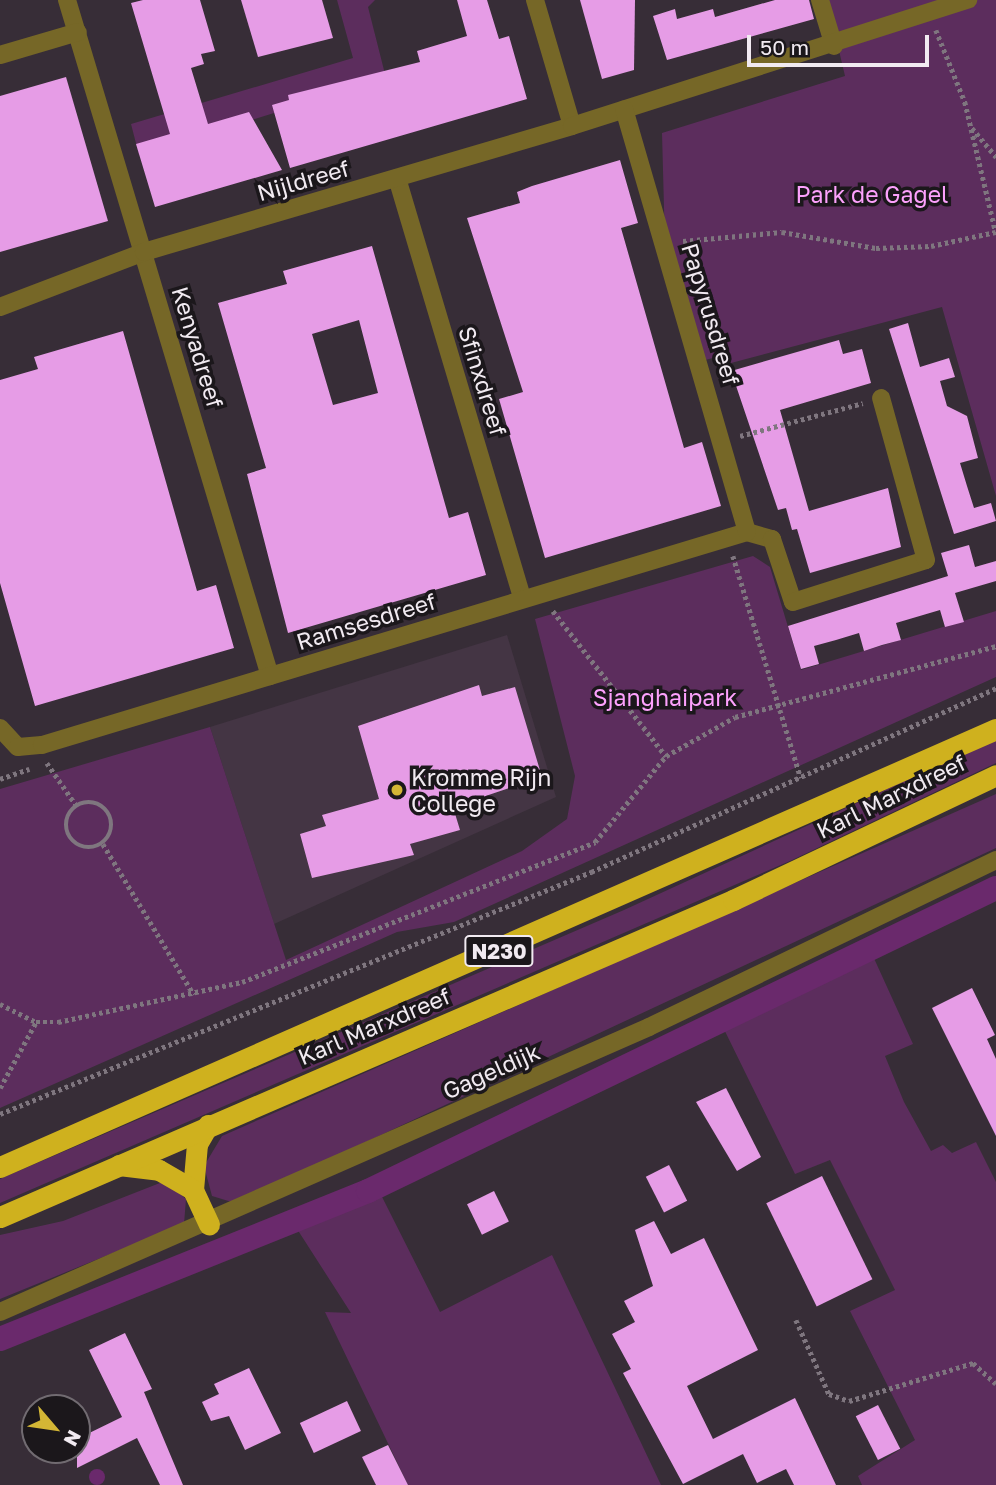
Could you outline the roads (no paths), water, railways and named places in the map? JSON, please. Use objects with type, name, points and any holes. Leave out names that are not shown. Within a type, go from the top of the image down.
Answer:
[{"type":"highway","name":"Karl Marxdreef","points":[[0,1167],[996,729]]},
{"type":"highway","name":"Karl Marxdreef","points":[[0,1217],[733,900],[996,775]]},
{"type":"highway","points":[[208,1125],[197,1144],[193,1190],[209,1225]]},
{"type":"highway","points":[[117,1165],[159,1170],[193,1190]]},
{"type":"street","name":"Kenyadreef","points":[[67,0],[270,676]]},
{"type":"street","points":[[535,0],[572,126]]},
{"type":"street","points":[[820,0],[834,46]]},
{"type":"street","name":"Nijldreef","points":[[0,307],[144,252],[834,46],[968,0]]},
{"type":"street","points":[[0,55],[78,32]]},
{"type":"street","name":"Papyrusdreef","points":[[624,110],[747,532]]},
{"type":"street","name":"Sfinxdreef","points":[[397,178],[522,598]]},
{"type":"street","points":[[747,532],[772,539],[793,602],[926,560],[881,398]]},
{"type":"street","name":"Ramsesdreef","points":[[0,728],[18,747],[44,754],[270,676],[747,532]]},
{"type":"street","name":"Gageldijk","points":[[0,1312],[209,1225],[649,1027],[996,860]]},
{"type":"waterway","points":[[0,1339],[368,1191],[996,888]]},
{"type":"place","name":"Kromme Rijn College","points":[[397,790]]},
{"type":"park label","name":"Park de Gagel","points":[[872,194]]},
{"type":"park label","name":"Sjanghaipark","points":[[665,697]]}]
